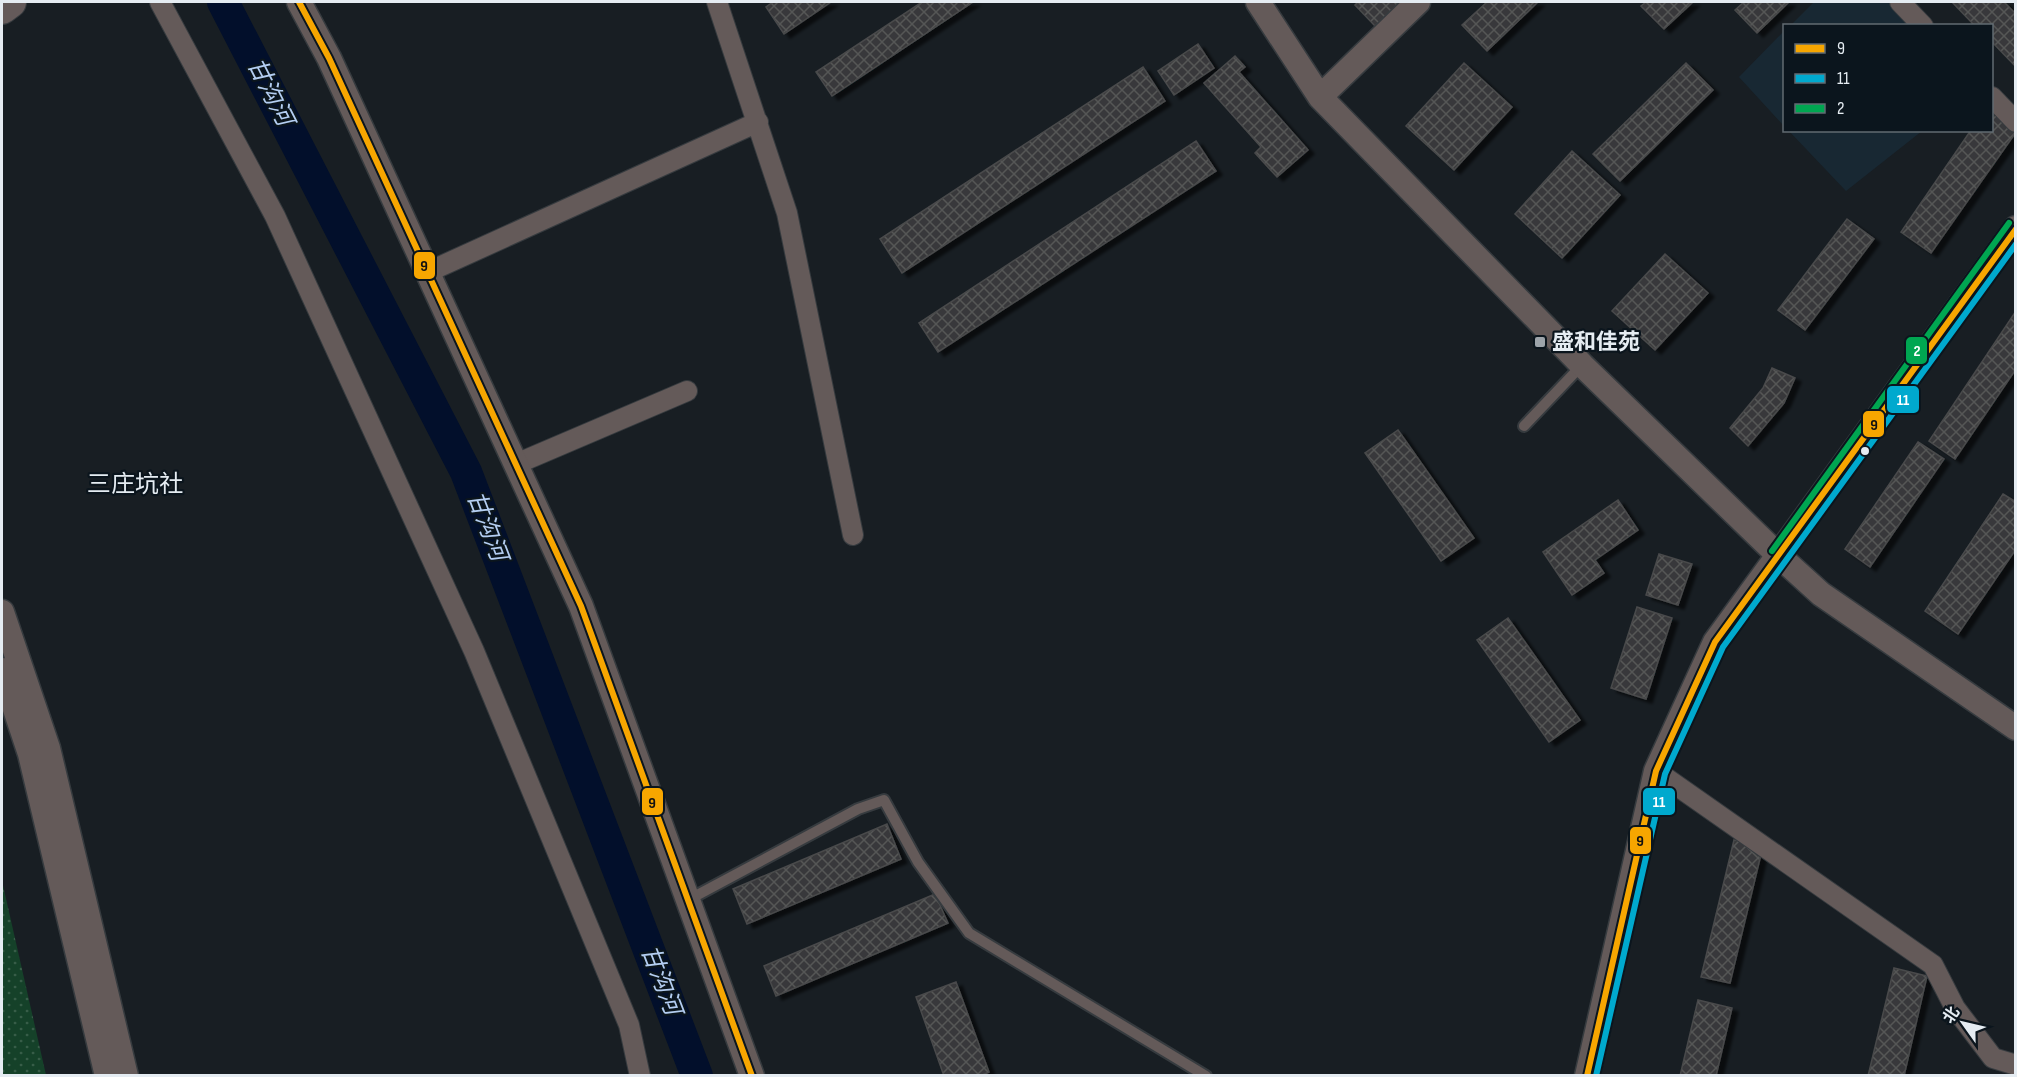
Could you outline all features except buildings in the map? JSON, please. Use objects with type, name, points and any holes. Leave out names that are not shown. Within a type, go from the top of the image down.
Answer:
[{"type":"main road","points":[[2,8],[10,2]]},
{"type":"street","points":[[160,2],[275,216],[474,651],[629,1025],[640,1076]]},
{"type":"street","points":[[299,2],[330,58],[581,606],[752,1076]]},
{"type":"street","points":[[717,2],[787,213],[853,535]]},
{"type":"street","points":[[1258,2],[1320,97],[1582,365],[1779,556],[1821,594],[2016,728]]},
{"type":"street","points":[[1320,97],[1419,2]]},
{"type":"street","points":[[1900,2],[1921,24]]},
{"type":"street","points":[[1993,98],[2016,122]]},
{"type":"street","points":[[428,272],[758,122]]},
{"type":"street","points":[[1587,1076],[1656,771],[1715,642],[2016,228]]},
{"type":"street","points":[[516,464],[687,391]]},
{"type":"street","points":[[2,612],[48,748],[126,1076]]},
{"type":"street","points":[[2,670],[30,754],[83,964],[107,1076]]},
{"type":"street","points":[[1656,771],[1933,965],[1955,1008],[1993,1058],[2016,1065]]},
{"type":"lane","points":[[1524,426],[1582,365]]},
{"type":"lane","points":[[688,900],[858,809],[884,800],[918,862],[969,933],[1206,1076]]},
{"type":"shaded area","points":[[1814,2],[1890,2],[1913,24],[1792,24]]},
{"type":"shaded area","points":[[1783,32],[1783,125],[1739,77]]},
{"type":"shaded area","points":[[1790,132],[1921,132],[1846,191]]},
{"type":"green space","points":[[2,881],[46,1075],[2,1075]]},
{"type":"waterway","name":"甘沟河","points":[[223,2],[466,472],[697,1076]]},
{"type":"transit line","name":"9","points":[[299,2],[329,58],[581,606],[752,1076]]},
{"type":"transit line","name":"2","points":[[1772,551],[2009,223]]},
{"type":"transit line","name":"9","points":[[1587,1076],[1656,771],[1715,642],[2016,229]]},
{"type":"transit line","name":"11","points":[[1596,1076],[1665,774],[1723,647],[2016,244]]},
{"type":"place","name":"盛和佳苑","points":[[1540,342]]},
{"type":"district","name":"三庄坑社","points":[[135,484]]}]
